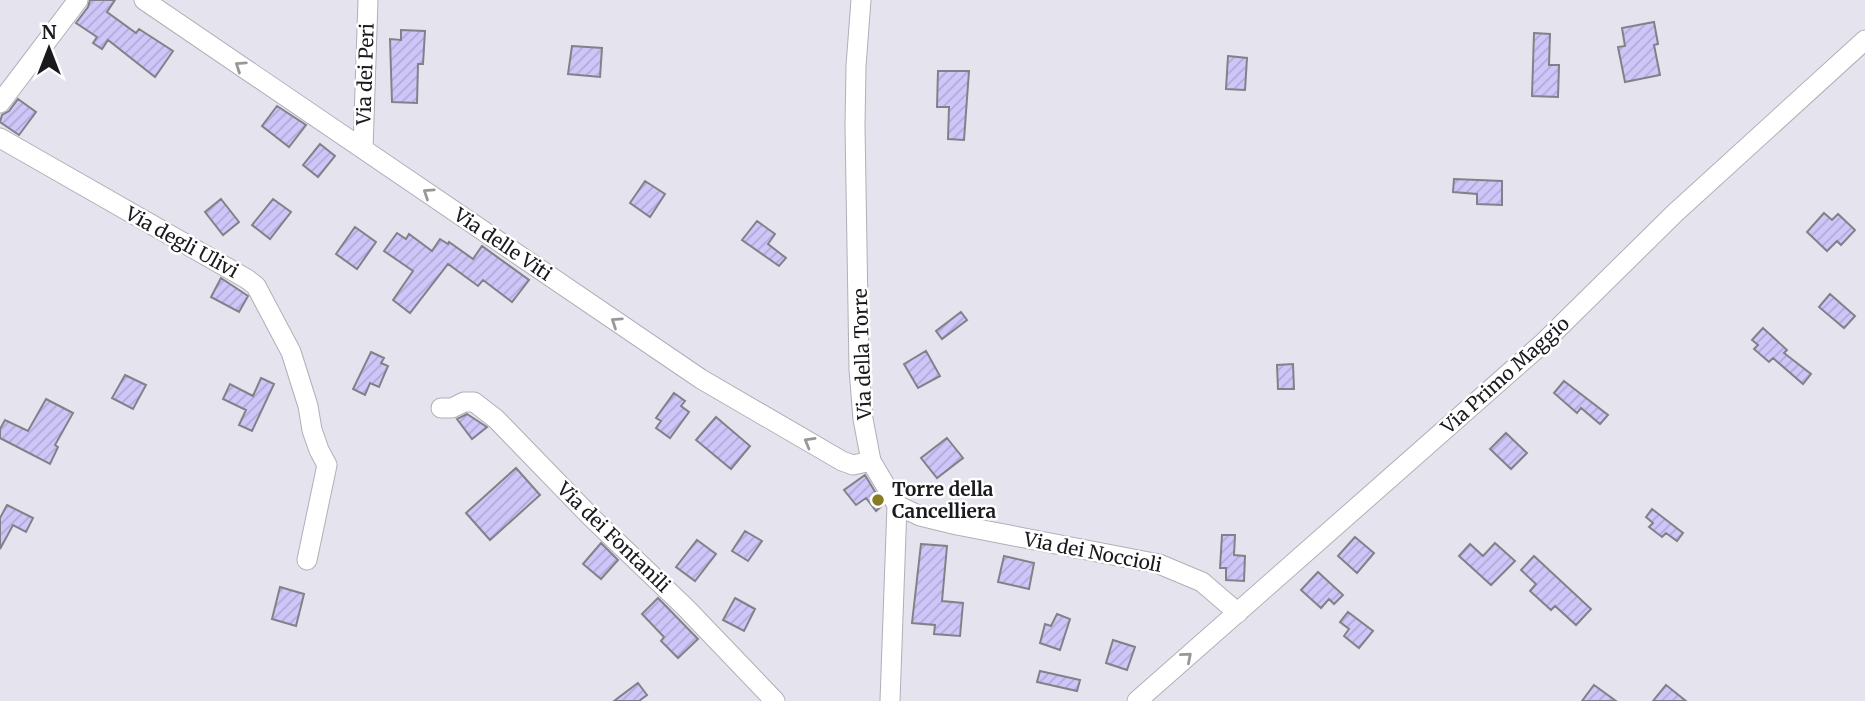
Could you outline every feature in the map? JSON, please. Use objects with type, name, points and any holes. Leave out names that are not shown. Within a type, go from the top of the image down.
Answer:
[{"type":"street","points":[[0,103],[78,0]]},
{"type":"street","name":"Via delle Viti","points":[[144,0],[701,379],[842,461],[853,465],[871,461]]},
{"type":"street","name":"Via dei Peri","points":[[363,149],[368,0]]},
{"type":"street","name":"Via della Torre","points":[[861,0],[855,125],[859,369],[863,419],[871,461],[897,505]]},
{"type":"street","name":"Via Primo Maggio","points":[[1137,701],[1542,344],[1675,213],[1865,40]]},
{"type":"street","name":"Via degli Ulivi","points":[[0,138],[256,286],[291,352],[308,406],[312,430],[327,465],[307,560]]},
{"type":"street","name":"Via dei Fontanili","points":[[441,408],[474,402],[504,426],[775,701]]},
{"type":"street","points":[[890,701],[897,505]]},
{"type":"street","name":"Via dei Noccioli","points":[[897,505],[920,516],[957,525],[1159,564],[1202,582],[1238,613]]},
{"type":"building","points":[[90,0],[115,0],[107,12],[136,33],[139,29],[173,51],[155,77],[108,40],[102,49],[93,43],[97,37],[76,23]]},
{"type":"building","points":[[1654,22],[1658,44],[1654,45],[1660,75],[1625,82],[1618,47],[1625,46],[1622,28]]},
{"type":"building","points":[[401,30],[425,31],[423,64],[418,64],[417,103],[392,102],[390,39],[401,40]]},
{"type":"building","points":[[1534,33],[1550,34],[1549,65],[1559,65],[1558,97],[1532,96]]},
{"type":"building","points":[[572,46],[602,48],[600,77],[568,74]]},
{"type":"building","points":[[1228,56],[1247,58],[1245,90],[1226,89]]},
{"type":"building","points":[[938,71],[969,71],[964,140],[948,139],[949,107],[937,107]]},
{"type":"building","points":[[18,99],[36,112],[19,135],[0,122],[2,115],[9,111]]},
{"type":"building","points":[[277,106],[306,125],[289,147],[262,126]]},
{"type":"building","points":[[320,144],[335,156],[318,177],[303,165]]},
{"type":"building","points":[[1454,179],[1502,181],[1502,205],[1477,204],[1477,194],[1453,192]]},
{"type":"building","points":[[645,181],[665,194],[650,217],[630,203]]},
{"type":"building","points":[[221,199],[239,222],[223,235],[205,212]]},
{"type":"building","points":[[273,199],[291,212],[270,239],[252,225]]},
{"type":"building","points":[[1824,213],[1832,220],[1838,214],[1855,230],[1841,245],[1837,241],[1827,251],[1807,232]]},
{"type":"building","points":[[757,221],[775,234],[768,244],[786,258],[779,266],[742,240]]},
{"type":"building","points":[[355,227],[376,242],[357,269],[336,254]]},
{"type":"building","points":[[397,233],[406,239],[409,234],[432,251],[440,239],[448,244],[449,242],[473,259],[482,246],[529,280],[512,302],[483,280],[478,286],[448,264],[410,313],[393,300],[413,271],[384,251]]},
{"type":"building","points":[[221,278],[248,296],[239,312],[211,297]]},
{"type":"building","points":[[1830,294],[1855,316],[1844,328],[1819,307]]},
{"type":"building","points":[[961,312],[967,320],[942,339],[936,331]]},
{"type":"building","points":[[1763,328],[1787,350],[1784,353],[1811,374],[1803,384],[1773,358],[1769,362],[1754,349],[1758,345],[1752,340]]},
{"type":"building","points":[[926,351],[940,376],[918,388],[904,364]]},
{"type":"building","points":[[371,352],[384,358],[381,363],[388,366],[379,387],[370,383],[365,395],[353,389]]},
{"type":"building","points":[[1293,364],[1294,389],[1278,389],[1277,365]]},
{"type":"building","points":[[125,375],[146,385],[133,409],[112,398]]},
{"type":"building","points":[[261,378],[274,384],[252,431],[239,425],[246,410],[223,399],[230,384],[253,396]]},
{"type":"building","points":[[1564,381],[1608,415],[1600,424],[1581,408],[1577,413],[1554,393]]},
{"type":"building","points":[[674,393],[685,401],[681,406],[689,412],[670,438],[656,428],[661,421],[656,418]]},
{"type":"building","points":[[46,399],[73,413],[55,445],[58,447],[50,464],[0,438],[0,429],[5,420],[28,431]]},
{"type":"building","points":[[467,414],[487,427],[472,439],[457,419]]},
{"type":"building","points":[[716,417],[750,446],[731,469],[696,440]]},
{"type":"building","points":[[1506,433],[1527,453],[1511,469],[1490,449]]},
{"type":"building","points":[[947,438],[963,458],[937,478],[921,458]]},
{"type":"building","points":[[516,468],[540,495],[490,540],[466,513]]},
{"type":"building","points":[[865,475],[883,505],[876,511],[866,498],[856,505],[844,490]]},
{"type":"building","points":[[7,505],[33,518],[26,532],[13,525],[0,549],[0,518]]},
{"type":"building","points":[[1652,509],[1683,533],[1677,541],[1666,533],[1662,537],[1649,527],[1653,523],[1646,517]]},
{"type":"building","points":[[745,531],[762,541],[748,561],[732,551]]},
{"type":"building","points":[[1222,535],[1235,535],[1234,555],[1245,556],[1244,581],[1226,580],[1226,568],[1220,568]]},
{"type":"building","points":[[1355,537],[1374,553],[1357,573],[1338,556]]},
{"type":"building","points":[[697,540],[716,554],[695,581],[676,567]]},
{"type":"building","points":[[601,543],[618,560],[601,579],[583,564]]},
{"type":"building","points":[[1495,543],[1515,561],[1491,585],[1459,556],[1470,544],[1483,556]]},
{"type":"building","points":[[921,544],[947,546],[942,601],[963,603],[960,636],[934,634],[935,625],[912,623]]},
{"type":"building","points":[[1004,556],[1034,563],[1029,589],[998,582]]},
{"type":"building","points":[[1534,556],[1591,609],[1576,625],[1555,606],[1551,610],[1530,591],[1536,584],[1521,570]]},
{"type":"building","points":[[1318,572],[1343,595],[1334,604],[1329,599],[1321,608],[1301,590]]},
{"type":"building","points":[[280,587],[304,594],[296,626],[272,619]]},
{"type":"building","points":[[658,598],[698,639],[678,658],[661,641],[664,637],[642,614]]},
{"type":"building","points":[[735,598],[755,609],[744,631],[723,620]]},
{"type":"building","points":[[1348,612],[1373,631],[1359,648],[1344,636],[1349,629],[1340,622]]},
{"type":"building","points":[[1057,614],[1070,619],[1060,650],[1040,643],[1045,624],[1051,626]]},
{"type":"building","points":[[1113,640],[1135,647],[1127,670],[1106,663]]},
{"type":"building","points":[[1040,671],[1080,680],[1077,691],[1037,682]]},
{"type":"building","points":[[638,683],[647,695],[639,701],[614,701]]},
{"type":"building","points":[[1594,685],[1616,701],[1582,701]]},
{"type":"building","points":[[1666,685],[1686,701],[1653,701]]},
{"type":"place","name":"Torre della Cancelliera","points":[[878,500]]}]
